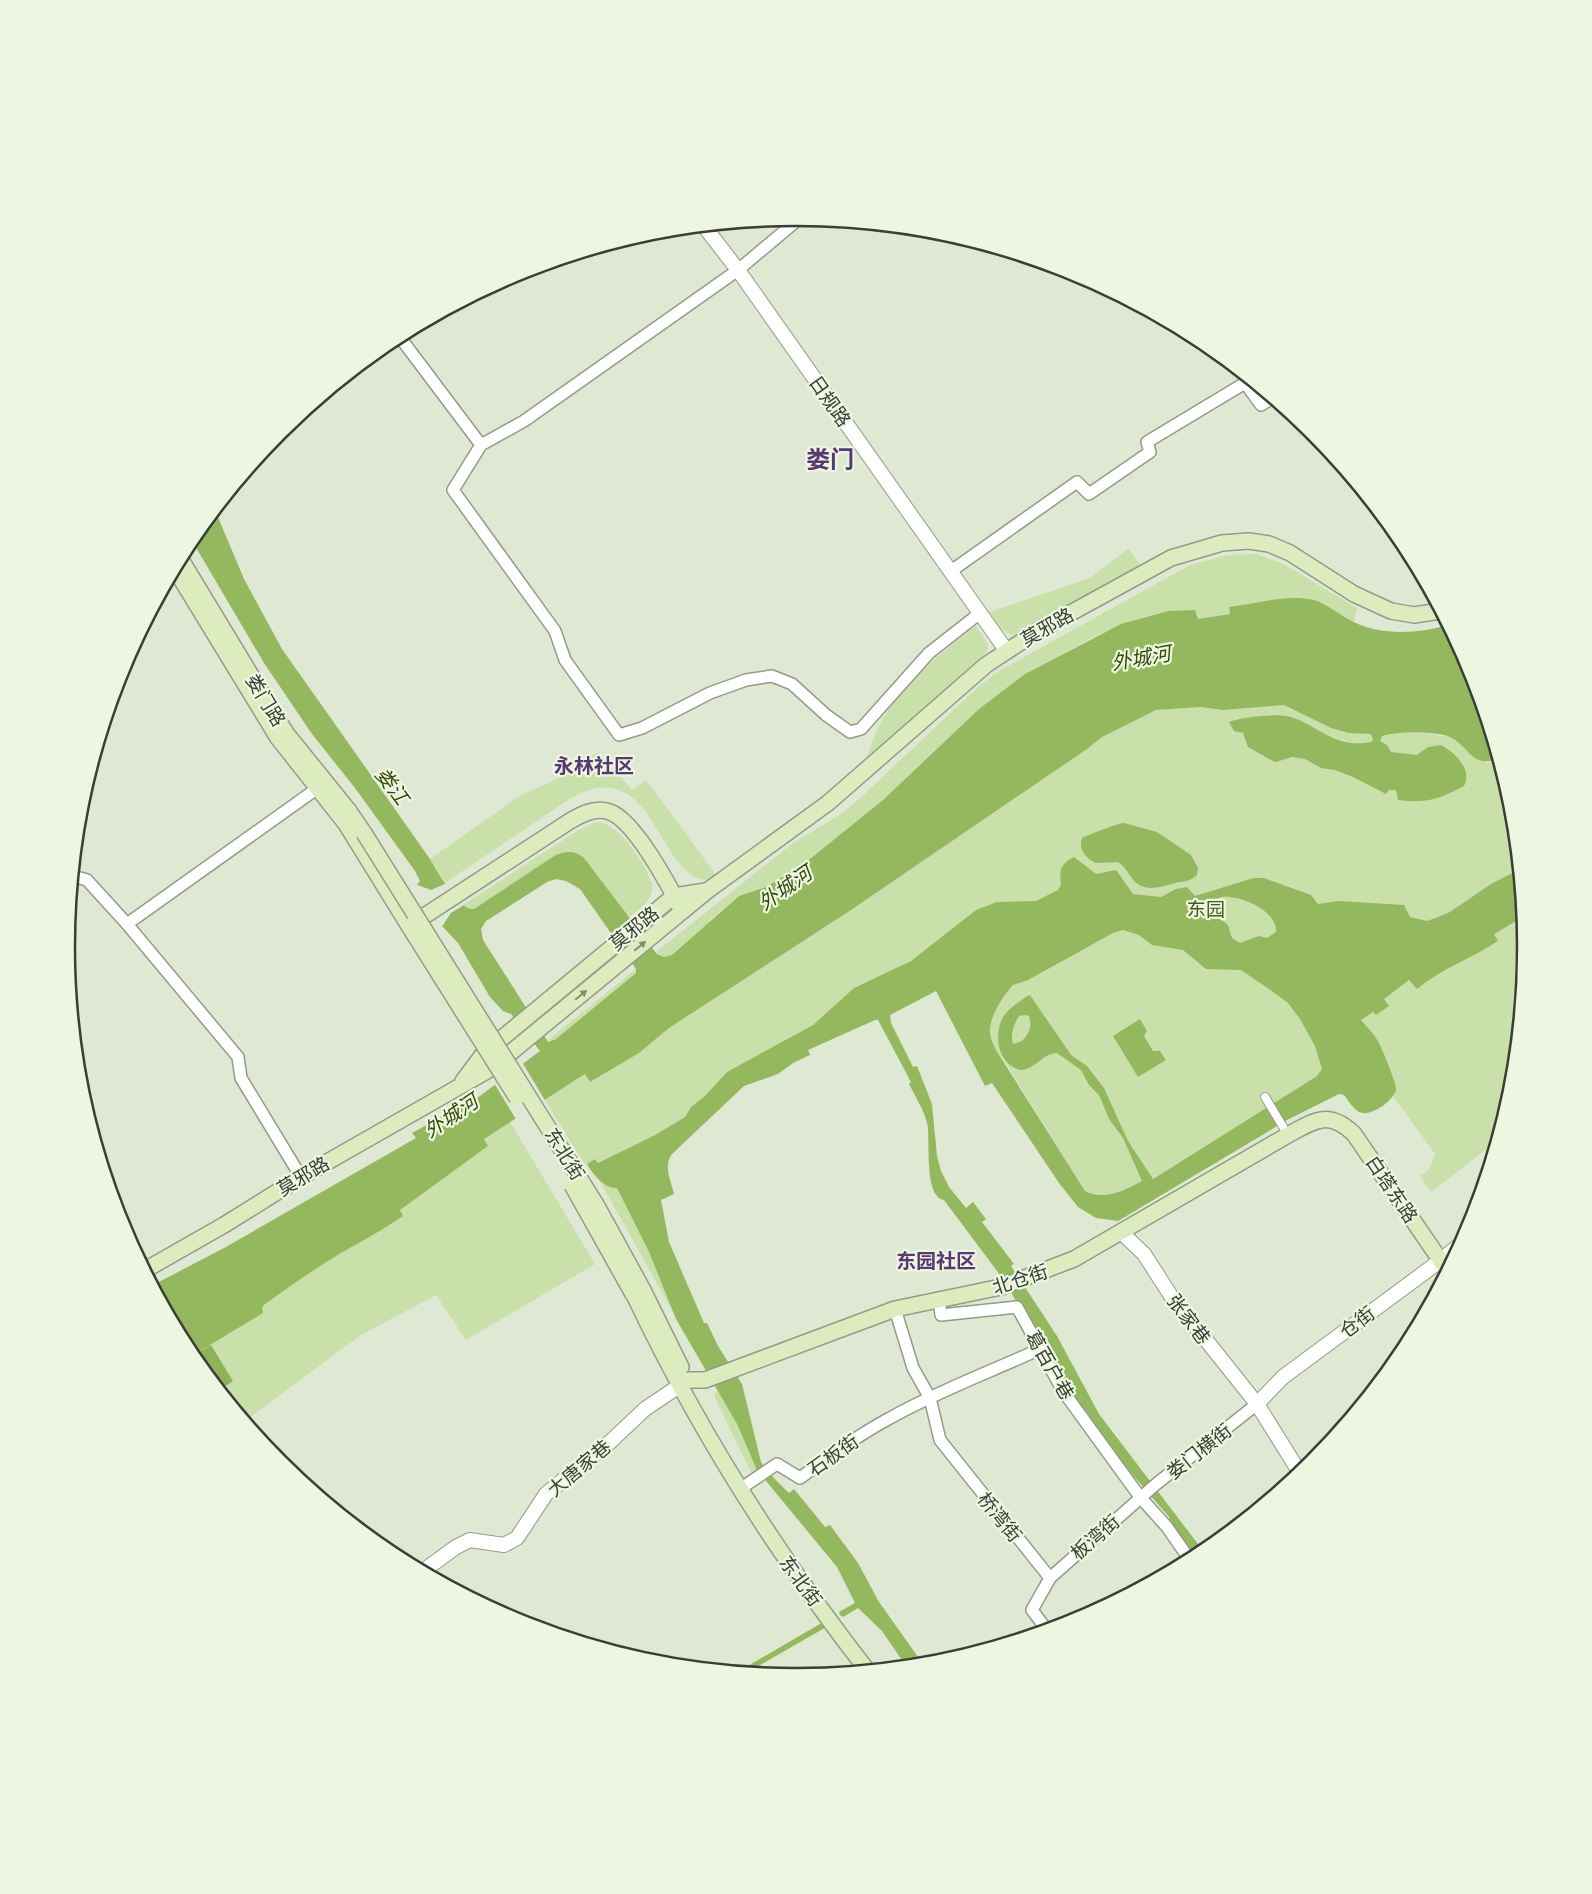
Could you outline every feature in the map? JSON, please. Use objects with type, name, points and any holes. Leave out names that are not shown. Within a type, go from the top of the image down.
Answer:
[{"type":"main road","name":"莫邪路","points":[[150,1267],[224,1225],[300,1177],[492,1068],[707,891],[828,803],[954,691],[1006,650],[1171,558],[1222,543],[1249,541],[1269,544],[1290,553],[1354,594],[1391,611],[1414,615],[1434,612]]},
{"type":"main road","name":"娄门路","points":[[185,566],[286,732],[321,785],[359,836]]},
{"type":"main road","name":"娄门路","points":[[179,575],[278,738],[321,785]]},
{"type":"main road","points":[[414,923],[575,818],[585,813],[603,810],[617,815],[631,828],[682,912]]},
{"type":"main road","name":"东北街","points":[[359,836],[597,1206],[683,1383],[740,1489],[782,1556],[863,1664]]},
{"type":"main road","name":"莫邪路","points":[[461,1085],[484,1053],[646,918],[674,896],[707,891]]},
{"type":"main road","name":"北仓街","points":[[683,1383],[705,1380],[895,1309],[1001,1287],[1074,1260],[1122,1233],[1285,1130],[1328,1119]]},
{"type":"main road","name":"白塔东路","points":[[1328,1119],[1342,1124],[1354,1134],[1444,1265]]},
{"type":"street","points":[[790,226],[738,270],[524,422],[481,445],[453,490],[555,631],[565,660],[619,735],[642,728],[710,694],[746,680],[772,676],[792,684],[826,715],[850,732],[861,729],[929,653],[980,613]]},
{"type":"street","name":"日规路","points":[[708,231],[738,270],[1006,650]]},
{"type":"street","points":[[404,343],[481,445]]},
{"type":"street","points":[[951,571],[1077,482],[1089,494],[1150,452],[1147,442],[1245,383]]},
{"type":"street","points":[[1246,384],[1262,405],[1267,402]]},
{"type":"street","points":[[127,924],[321,785]]},
{"type":"street","points":[[79,878],[87,880],[127,924],[238,1057],[241,1078],[300,1177]]},
{"type":"street","points":[[1266,1099],[1285,1130]]},
{"type":"street","name":"张家巷","points":[[1122,1233],[1144,1254],[1171,1296],[1256,1404],[1296,1466]]},
{"type":"street","name":"仓街","points":[[1256,1404],[1283,1377],[1443,1266]]},
{"type":"street","name":"葛百户巷","points":[[939,1299],[941,1315],[1017,1307],[1063,1391],[1168,1527],[1185,1553]]},
{"type":"street","name":"桥湾街","points":[[895,1309],[913,1368],[930,1398],[940,1440],[1050,1578]]},
{"type":"street","points":[[930,1398],[1040,1349]]},
{"type":"street","name":"大唐家巷","points":[[429,1567],[456,1547],[470,1540],[504,1545],[517,1538],[546,1494],[609,1443],[645,1409],[683,1383]]},
{"type":"street","name":"石板街","points":[[740,1489],[777,1464],[800,1478],[848,1443],[930,1398]]},
{"type":"street","name":"娄门横街","points":[[1143,1495],[1256,1404]]},
{"type":"street","name":"板湾街","points":[[1050,1578],[1143,1495]]},
{"type":"street","points":[[1043,1624],[1032,1610],[1050,1578]]},
{"type":"green space","points":[[1128,549],[1141,565],[1018,634],[1004,631],[990,612],[1090,578]]},
{"type":"green space","points":[[1257,554],[1285,565],[1357,608],[1354,622],[1327,608],[1322,603],[1229,608],[1230,614],[1198,619],[1168,611],[1144,617],[1097,635],[1025,674],[979,709],[883,800],[805,863],[766,887],[739,896],[710,920],[706,928],[671,956],[664,957],[656,952],[793,843],[835,818],[856,802],[979,686],[999,671],[1190,565],[1228,555]]},
{"type":"green space","points":[[976,626],[988,644],[987,652],[865,763],[882,720],[901,693],[924,668]]},
{"type":"green space","name":"东园","points":[[1284,705],[1331,728],[1348,733],[1422,733],[1451,737],[1486,763],[1492,761],[1503,806],[1511,853],[1515,900],[1517,947],[1511,1041],[1503,1088],[1488,1148],[1431,1192],[1420,1176],[1429,1170],[1435,1154],[1393,1096],[1317,1076],[1152,1179],[1111,1194],[1097,1195],[1085,1191],[1007,1065],[923,953],[893,971],[860,984],[813,1025],[727,1072],[705,1096],[691,1107],[685,1117],[655,1135],[598,1163],[595,1159],[585,1165],[545,1100],[586,1074],[590,1082],[639,1053],[669,1028],[851,910],[1102,737],[1156,710],[1201,707],[1223,710]]},
{"type":"green space","points":[[598,752],[632,790],[646,780],[716,875],[707,880],[690,874],[676,860],[652,821],[638,803],[621,791],[599,788],[571,798],[445,883],[430,859],[521,795],[553,781]]},
{"type":"green space","points":[[596,822],[605,824],[622,836],[644,865],[652,883],[649,898],[643,906],[630,916],[554,856],[472,910],[463,905],[577,831]]},
{"type":"green space","points":[[636,969],[636,976],[556,1039],[547,1041]]},
{"type":"green space","points":[[510,1122],[595,1264],[466,1340],[436,1295],[361,1335],[250,1417],[225,1387],[233,1381],[211,1345],[262,1313],[264,1305],[311,1272],[403,1216],[399,1210],[488,1146],[484,1139]]},
{"type":"green space","points":[[598,1178],[608,1186],[617,1188],[649,1252],[673,1312]]},
{"type":"green space","points":[[717,1390],[737,1424],[759,1473],[754,1475],[750,1470],[716,1400]]},
{"type":"shaded area","points":[[211,1345],[233,1381],[225,1387],[200,1352]]},
{"type":"water","name":"外城河","points":[[218,517],[244,579],[282,649],[430,859],[449,889],[462,904],[474,909],[554,856],[566,852],[581,855],[657,954],[664,957],[672,955],[739,896],[766,887],[805,863],[883,800],[979,709],[1025,674],[1121,624],[1168,611],[1195,610],[1198,619],[1230,614],[1229,607],[1282,599],[1303,598],[1321,603],[1350,620],[1373,629],[1411,632],[1442,626],[1479,715],[1492,761],[1476,759],[1459,743],[1447,736],[1417,732],[1382,736],[1380,741],[1387,745],[1391,752],[1417,755],[1428,747],[1441,745],[1461,762],[1466,773],[1464,786],[1440,797],[1425,801],[1398,800],[1396,790],[1389,790],[1386,794],[1353,777],[1335,770],[1321,768],[1305,759],[1292,757],[1276,762],[1271,760],[1248,747],[1243,733],[1234,731],[1229,722],[1259,716],[1277,715],[1302,721],[1338,740],[1358,743],[1371,742],[1373,740],[1371,734],[1348,733],[1331,728],[1284,705],[1223,710],[1201,707],[1156,710],[1102,737],[851,910],[669,1028],[639,1053],[590,1082],[585,1074],[484,1139],[488,1146],[400,1210],[403,1216],[311,1272],[264,1305],[262,1308],[263,1313],[199,1351],[158,1282],[224,1248],[416,1138],[412,1133],[480,1096],[540,1051],[511,1014],[503,1011],[490,997],[458,943],[442,926],[416,886],[420,881],[415,871],[355,788],[312,734],[264,663],[196,548]],"holes":[[[556,879],[566,881],[580,889],[636,969],[636,973],[556,1039],[548,1042],[483,940],[481,929],[486,921],[547,882]]]},
{"type":"water","points":[[1124,823],[1157,832],[1191,855],[1198,868],[1197,875],[1186,881],[1152,888],[1140,886],[1118,862],[1096,863],[1086,856],[1081,846],[1082,838]]},
{"type":"water","points":[[1074,857],[1096,874],[1116,870],[1133,894],[1161,897],[1176,889],[1187,887],[1195,896],[1254,878],[1264,878],[1311,895],[1318,904],[1338,901],[1404,905],[1410,917],[1427,921],[1450,912],[1491,884],[1513,873],[1516,921],[1494,934],[1498,941],[1446,969],[1417,989],[1409,980],[1384,999],[1389,1006],[1376,1015],[1373,1012],[1361,1020],[1378,1042],[1395,1085],[1395,1093],[1387,1103],[1375,1110],[1364,1113],[1359,1112],[1353,1107],[1344,1095],[1339,1094],[1289,1119],[1118,1221],[1096,1218],[1078,1207],[1059,1183],[992,1083],[985,1086],[936,991],[890,1015],[891,1023],[913,1067],[917,1066],[932,1104],[937,1156],[941,1171],[949,1187],[966,1208],[973,1202],[986,1219],[982,1222],[1014,1264],[1011,1266],[1057,1336],[1099,1414],[1199,1545],[1190,1550],[1167,1521],[1170,1518],[1119,1459],[1072,1395],[1003,1279],[944,1200],[937,1196],[930,1178],[926,1118],[909,1084],[911,1082],[878,1020],[808,1050],[810,1055],[793,1063],[778,1074],[744,1086],[672,1154],[669,1159],[668,1169],[674,1194],[661,1200],[669,1242],[704,1323],[707,1323],[718,1346],[742,1384],[761,1462],[789,1493],[794,1489],[825,1527],[830,1525],[858,1563],[879,1602],[918,1657],[902,1660],[882,1631],[858,1608],[843,1617],[840,1615],[839,1612],[855,1603],[837,1567],[757,1470],[737,1424],[676,1319],[649,1252],[617,1188],[603,1183],[595,1176],[587,1164],[595,1159],[598,1163],[655,1135],[685,1117],[691,1107],[705,1096],[727,1072],[813,1025],[854,988],[911,961],[976,910],[997,902],[1036,901],[1058,890],[1061,885],[1060,876],[1062,868],[1066,862]],"holes":[[[1222,897],[1230,897],[1248,902],[1265,911],[1275,924],[1276,932],[1267,938],[1259,936],[1240,943],[1232,938],[1228,925],[1201,904]],[[1123,930],[1139,935],[1152,945],[1183,950],[1206,969],[1241,970],[1269,989],[1288,1003],[1300,1019],[1315,1046],[1322,1069],[1317,1076],[1153,1179],[1128,1141],[1104,1088],[1087,1066],[1071,1055],[1030,995],[1027,996],[1008,1011],[1000,1024],[998,1040],[1003,1056],[1013,1067],[1021,1070],[1031,1067],[1048,1056],[1057,1053],[1081,1070],[1089,1085],[1099,1095],[1109,1119],[1123,1138],[1142,1181],[1122,1191],[1100,1195],[1085,1191],[996,1050],[991,1039],[990,1026],[998,1006],[1013,985],[1028,980],[1113,933]],[[1019,1016],[1029,1016],[1030,1029],[1022,1041],[1013,1044],[1013,1029]]]},
{"type":"water","points":[[1140,1019],[1147,1031],[1144,1036],[1153,1051],[1160,1051],[1166,1060],[1138,1077],[1113,1036]]},
{"type":"water","points":[[825,1621],[828,1626],[758,1666],[748,1666]]},
{"type":"pier","points":[[447,883],[464,905],[451,913],[441,928],[414,886],[415,884],[431,890]]},
{"type":"pier","points":[[522,1062],[546,1102],[517,1121],[494,1083]]},
{"type":"district","name":"娄门","points":[[830,460]]},
{"type":"district","name":"永林社区","points":[[594,766]]},
{"type":"district","name":"东园社区","points":[[936,1261]]},
{"type":"water label","name":"娄江","points":[[392,786]]}]
